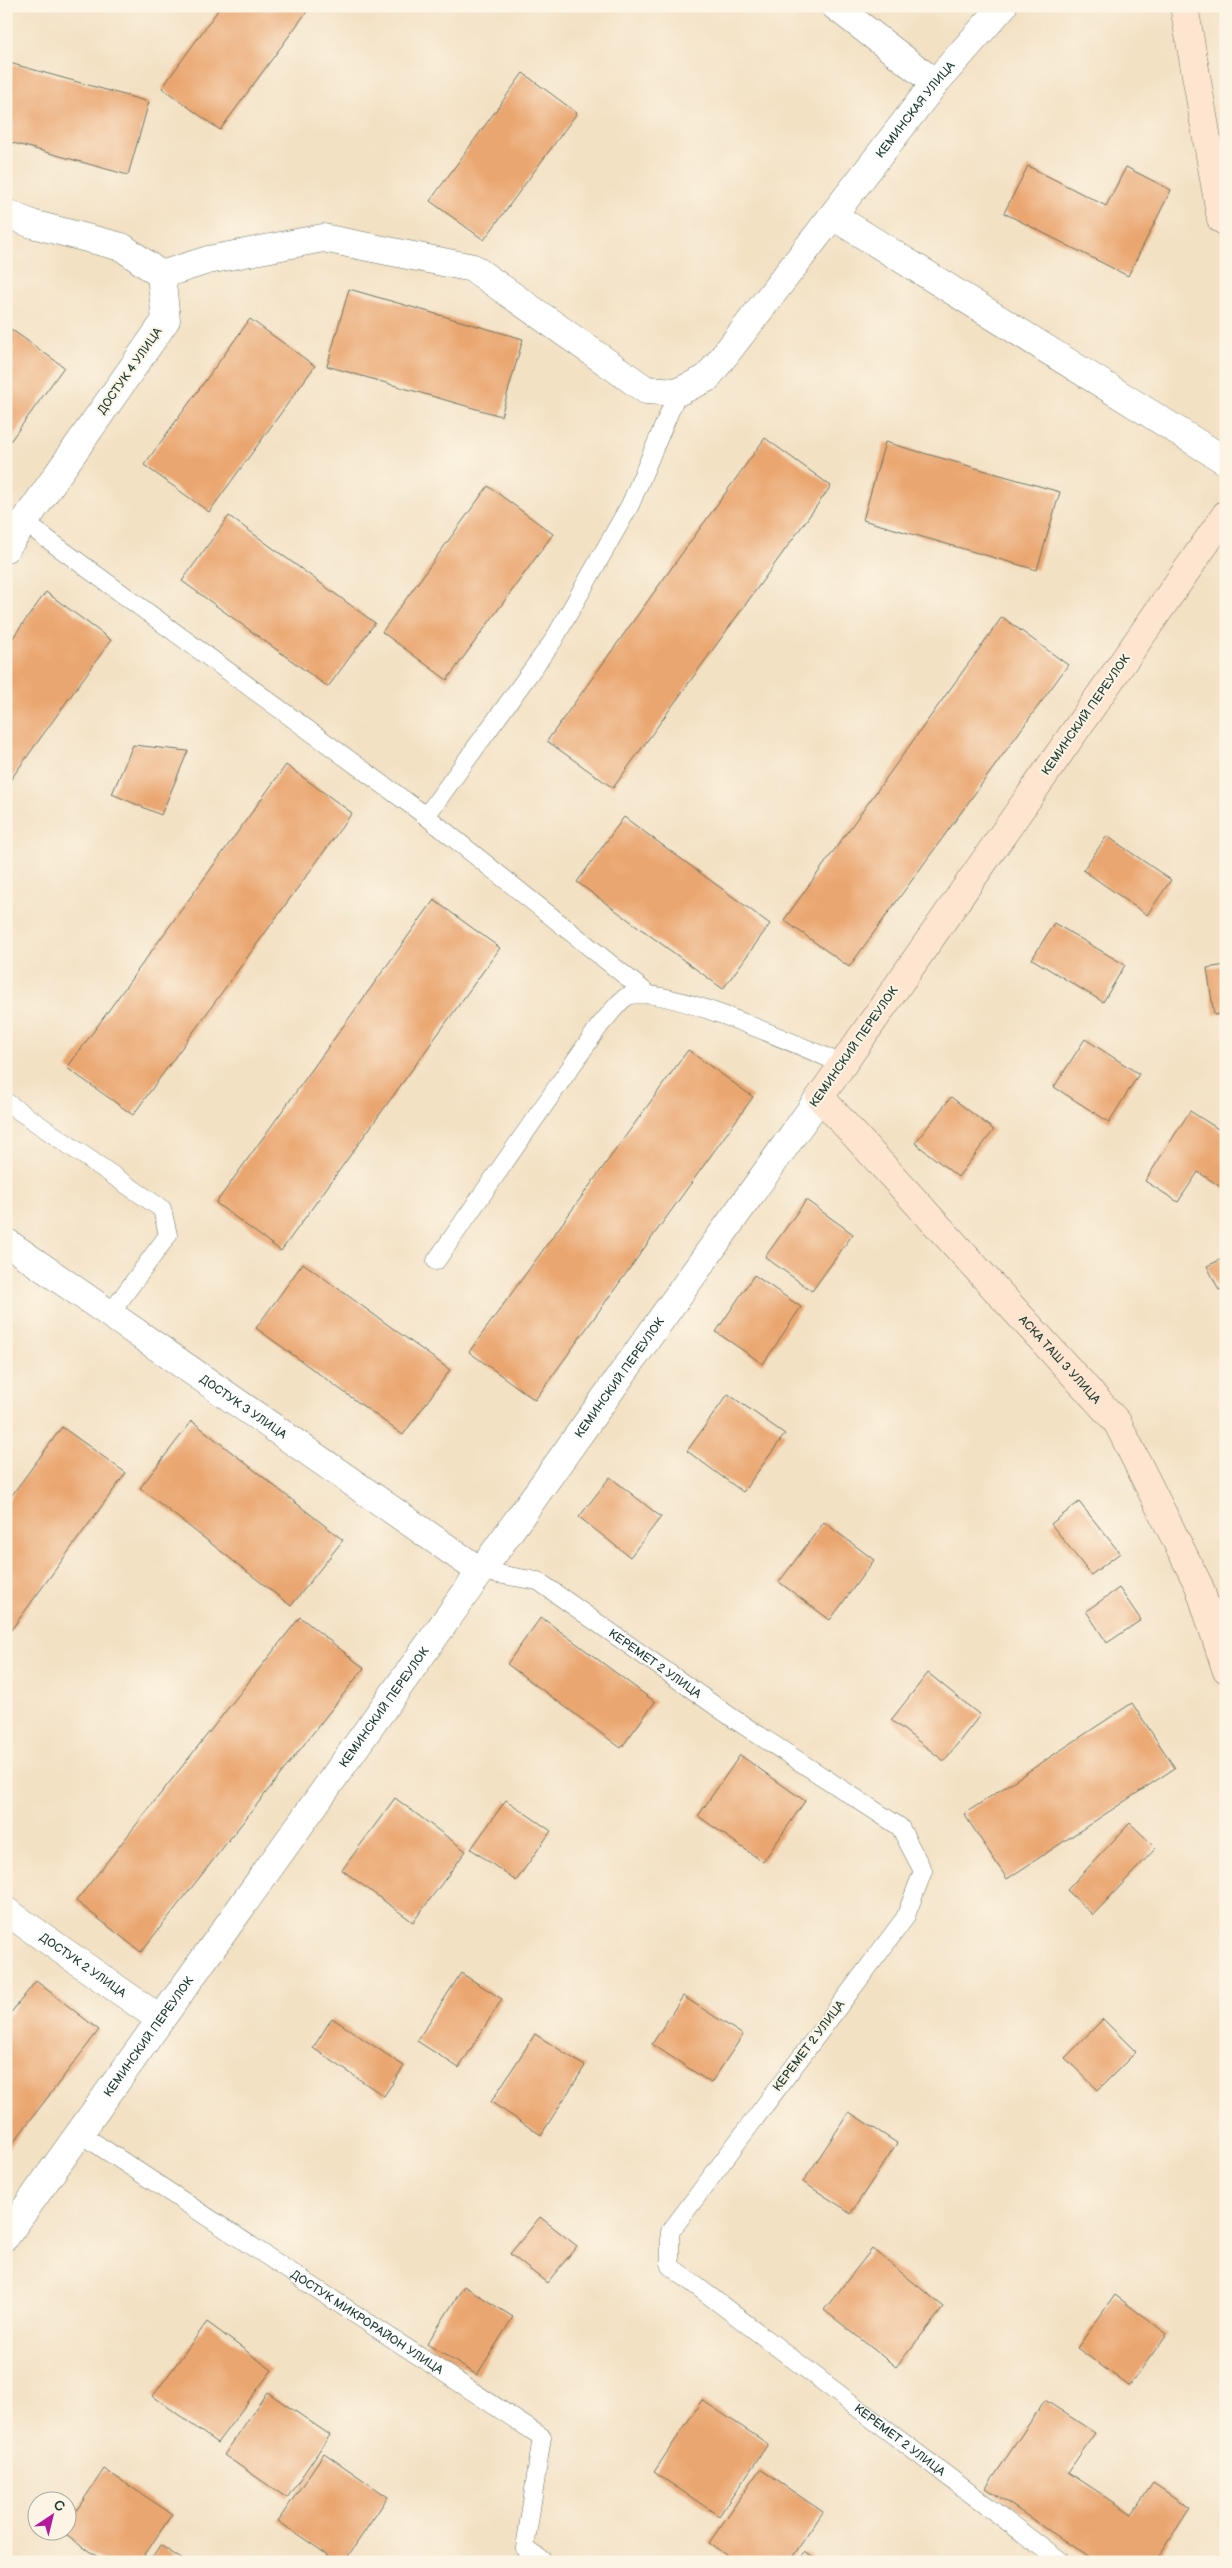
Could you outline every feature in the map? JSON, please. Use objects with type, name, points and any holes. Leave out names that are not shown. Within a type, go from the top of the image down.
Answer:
[{"type":"street","points":[[835,6],[935,83]]},
{"type":"street","name":"КЕМИНСКАЯ УЛИЦА","points":[[678,392],[707,378],[935,83],[1003,6]]},
{"type":"street","points":[[1184,6],[1221,219],[1226,222]]},
{"type":"street","points":[[6,213],[32,224],[122,247],[161,275],[208,260],[323,238],[472,268],[646,390],[678,392]]},
{"type":"street","points":[[832,216],[1226,462]]},
{"type":"street","name":"ДОСТУК 4 УЛИЦА","points":[[6,548],[166,320],[161,275]]},
{"type":"street","name":"КЕМИНСКИЙ ПЕРЕУЛОК","points":[[6,2236],[78,2132],[820,1096],[1226,514]]},
{"type":"street","name":"АСКА ТАШ 3 УЛИЦА","points":[[820,1096],[1117,1422],[1199,1586],[1226,1669]]},
{"type":"street","name":"ДОСТУК 3 УЛИЦА","points":[[6,1242],[480,1571]]},
{"type":"street","name":"ДОСТУК 2 УЛИЦА","points":[[6,1911],[160,2019]]},
{"type":"lane","points":[[426,816],[553,641],[630,506],[678,392]]},
{"type":"lane","points":[[24,522],[426,816],[648,994],[738,1019],[842,1064]]},
{"type":"lane","points":[[436,1261],[600,1025],[626,997],[648,994]]},
{"type":"lane","points":[[6,1102],[162,1209],[168,1235],[110,1314]]},
{"type":"lane","name":"КЕРЕМЕТ 2 УЛИЦА","points":[[480,1571],[538,1580],[734,1720],[900,1827],[923,1871],[905,1918],[670,2232],[670,2266],[1061,2562]]},
{"type":"lane","name":"ДОСТУК МИКРОРАЙОН УЛИЦА","points":[[78,2132],[542,2437],[525,2548],[545,2562]]},
{"type":"building","points":[[221,6],[311,6],[220,130],[162,88]]},
{"type":"building","points":[[6,62],[149,102],[128,175],[6,141]]},
{"type":"building","points":[[523,73],[577,113],[484,240],[430,201]]},
{"type":"building","points":[[1028,166],[1106,206],[1126,167],[1171,190],[1128,276],[1004,213]]},
{"type":"building","points":[[349,289],[523,339],[501,416],[327,366]]},
{"type":"building","points":[[250,319],[315,366],[209,512],[144,465]]},
{"type":"building","points":[[8,327],[64,367],[6,447],[6,330]]},
{"type":"building","points":[[765,438],[831,486],[613,788],[547,741]]},
{"type":"building","points":[[885,442],[1060,492],[1037,570],[863,520]]},
{"type":"building","points":[[488,486],[553,534],[447,680],[382,632]]},
{"type":"building","points":[[229,516],[375,623],[328,687],[182,581]]},
{"type":"building","points":[[46,592],[111,640],[6,786],[6,647]]},
{"type":"building","points":[[1002,617],[1068,665],[849,967],[784,920]]},
{"type":"building","points":[[133,745],[188,751],[161,815],[112,794]]},
{"type":"building","points":[[286,765],[352,813],[133,1115],[67,1068]]},
{"type":"building","points":[[624,817],[770,924],[723,989],[577,882]]},
{"type":"building","points":[[1107,836],[1171,880],[1147,915],[1083,870]]},
{"type":"building","points":[[434,900],[500,948],[281,1251],[216,1203]]},
{"type":"building","points":[[1054,923],[1125,965],[1103,1002],[1032,959]]},
{"type":"building","points":[[1226,965],[1226,1013],[1214,1015],[1207,968]]},
{"type":"building","points":[[1085,1039],[1139,1074],[1109,1122],[1054,1087]]},
{"type":"building","points":[[688,1050],[753,1097],[535,1400],[469,1352]]},
{"type":"building","points":[[951,1097],[994,1130],[958,1177],[915,1143]]},
{"type":"building","points":[[1190,1111],[1226,1134],[1226,1187],[1224,1189],[1198,1172],[1178,1202],[1145,1181]]},
{"type":"building","points":[[806,1200],[853,1234],[812,1291],[765,1257]]},
{"type":"building","points":[[1226,1257],[1226,1287],[1219,1290],[1207,1266]]},
{"type":"building","points":[[303,1263],[450,1370],[403,1435],[256,1328]]},
{"type":"building","points":[[754,1275],[801,1307],[763,1364],[716,1332]]},
{"type":"building","points":[[728,1394],[785,1434],[743,1492],[687,1451]]},
{"type":"building","points":[[192,1421],[343,1540],[291,1606],[140,1488]]},
{"type":"building","points":[[62,1427],[126,1473],[6,1637],[6,1503]]},
{"type":"building","points":[[610,1477],[661,1517],[630,1557],[579,1517]]},
{"type":"building","points":[[1079,1502],[1120,1553],[1091,1575],[1051,1524]]},
{"type":"building","points":[[824,1522],[874,1560],[830,1620],[779,1582]]},
{"type":"building","points":[[1119,1588],[1141,1620],[1107,1643],[1086,1611]]},
{"type":"building","points":[[300,1617],[364,1668],[141,1952],[76,1901]]},
{"type":"building","points":[[541,1617],[655,1702],[621,1748],[507,1664]]},
{"type":"building","points":[[928,1673],[980,1715],[944,1761],[891,1720]]},
{"type":"building","points":[[1132,1703],[1175,1768],[1007,1879],[964,1814]]},
{"type":"building","points":[[740,1755],[805,1801],[763,1862],[698,1816]]},
{"type":"building","points":[[395,1798],[466,1851],[413,1922],[342,1870]]},
{"type":"building","points":[[506,1800],[551,1831],[516,1881],[471,1849]]},
{"type":"building","points":[[1130,1823],[1156,1848],[1093,1915],[1067,1890]]},
{"type":"building","points":[[461,1973],[502,1999],[459,2068],[417,2041]]},
{"type":"building","points":[[36,1981],[99,2030],[6,2152],[6,2019]]},
{"type":"building","points":[[683,1996],[743,2035],[711,2083],[652,2044]]},
{"type":"building","points":[[332,2018],[404,2066],[384,2096],[313,2048]]},
{"type":"building","points":[[1103,2019],[1136,2052],[1098,2090],[1065,2058]]},
{"type":"building","points":[[535,2034],[585,2066],[541,2135],[491,2102]]},
{"type":"building","points":[[849,2112],[897,2143],[851,2213],[803,2182]]},
{"type":"building","points":[[540,2217],[577,2246],[547,2283],[510,2254]]},
{"type":"building","points":[[872,2249],[944,2307],[896,2367],[824,2310]]},
{"type":"building","points":[[464,2286],[513,2317],[477,2375],[427,2344]]},
{"type":"building","points":[[1115,2295],[1167,2334],[1129,2386],[1077,2348]]},
{"type":"building","points":[[207,2322],[272,2370],[217,2443],[153,2396]]},
{"type":"building","points":[[267,2392],[330,2435],[287,2498],[224,2455]]},
{"type":"building","points":[[702,2400],[768,2444],[719,2516],[654,2472]]},
{"type":"building","points":[[1045,2400],[1095,2433],[1068,2472],[1132,2514],[1153,2483],[1190,2508],[1155,2562],[1096,2562],[986,2488]]},
{"type":"building","points":[[324,2453],[388,2497],[344,2562],[338,2562],[278,2521]]},
{"type":"building","points":[[104,2469],[172,2514],[140,2562],[105,2562],[73,2540],[78,2540],[78,2508]]},
{"type":"building","points":[[760,2469],[823,2512],[789,2562],[736,2562],[709,2543]]},
{"type":"building","points":[[160,2545],[186,2562],[149,2562]]},
{"type":"building","points":[[805,2552],[819,2562],[797,2562]]}]
